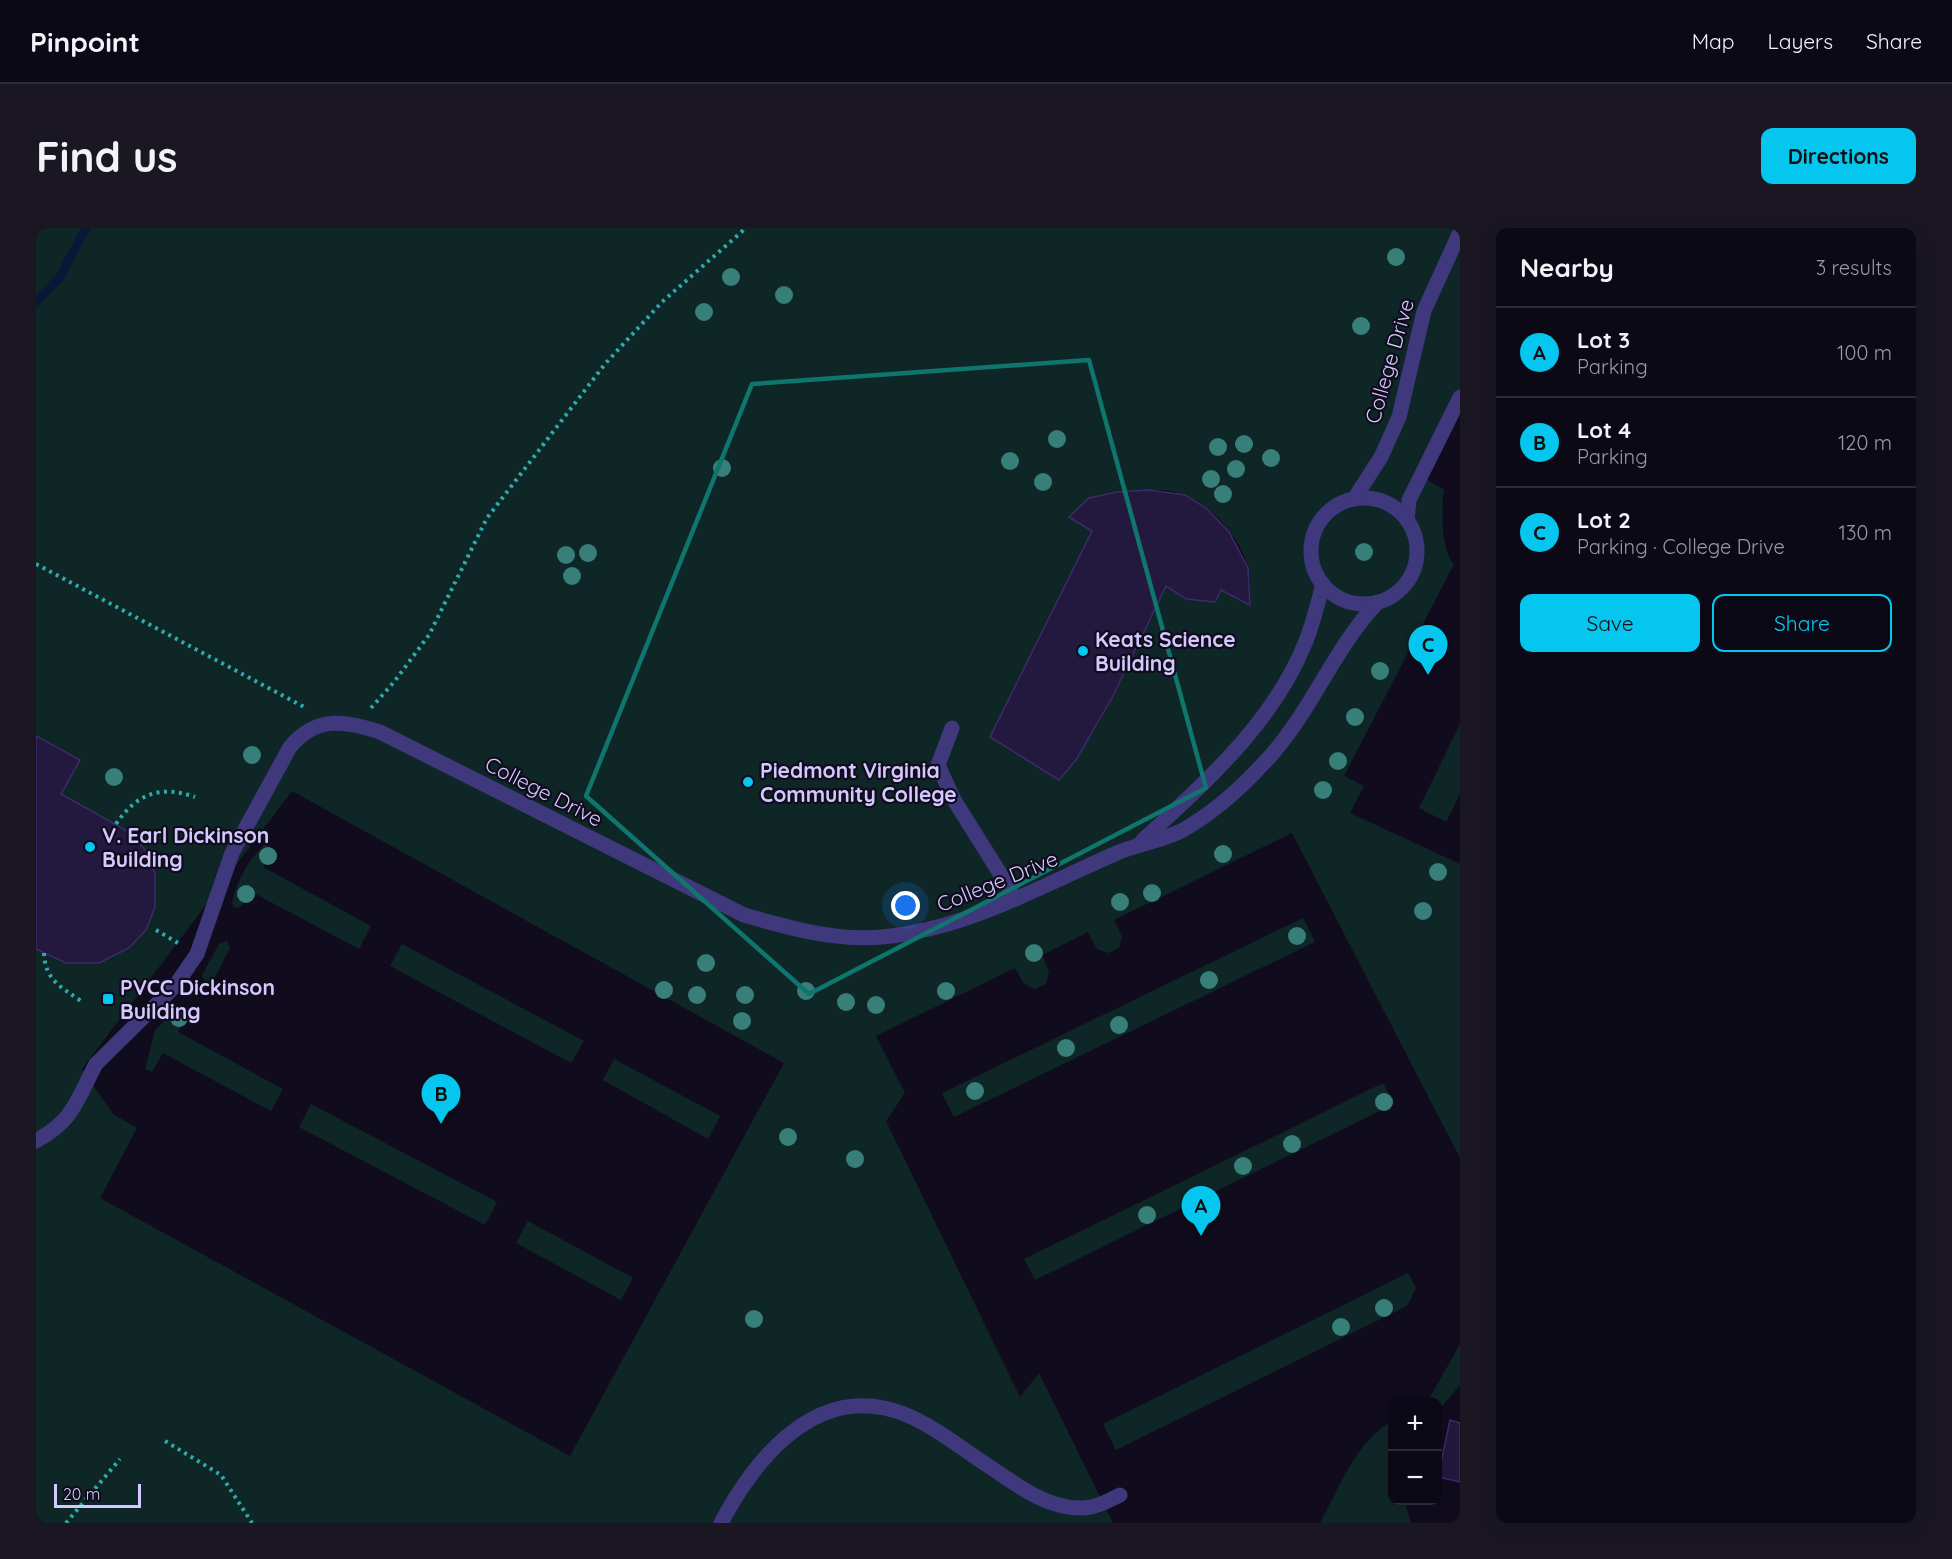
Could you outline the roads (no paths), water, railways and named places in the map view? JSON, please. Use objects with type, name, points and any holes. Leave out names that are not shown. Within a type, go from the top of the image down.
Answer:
[{"type":"street","name":"College Drive","points":[[1354,499],[1381,458],[1399,417],[1424,311],[1440,271],[1460,232]]},
{"type":"street","points":[[1407,520],[1410,500],[1460,397]]},
{"type":"street","points":[[1378,602],[1365,603],[1342,599],[1323,584],[1315,571],[1311,556],[1311,541],[1326,513],[1339,504],[1354,499],[1366,498],[1389,504],[1407,520]]},
{"type":"street","name":"College Drive","points":[[36,1142],[59,1127],[69,1117],[96,1064],[175,986],[197,954],[232,854],[290,747],[301,734],[315,726],[333,722],[356,724],[380,732],[744,915],[797,931],[833,936],[879,937],[934,930],[969,919],[1140,843],[1181,831],[1220,805],[1264,764],[1293,728],[1318,691],[1344,642],[1378,602],[1402,587],[1415,564],[1416,542],[1407,520]]},
{"type":"street","name":"College Drive","points":[[1140,843],[1238,749],[1264,716],[1305,643],[1323,584]]},
{"type":"street","points":[[951,728],[938,765],[954,800],[1016,898]]},
{"type":"street","points":[[721,1523],[742,1487],[770,1451],[799,1427],[828,1411],[858,1405],[884,1408],[909,1416],[1025,1490],[1048,1502],[1083,1508],[1101,1504],[1120,1495]]},
{"type":"waterway","points":[[36,302],[60,277],[86,228]]},
{"type":"place","name":"Keats Science Building","points":[[1083,651]]},
{"type":"place","name":"Lot 2","points":[[1428,675]]},
{"type":"place","name":"Piedmont Virginia Community College","points":[[748,782]]},
{"type":"place","name":"V. Earl Dickinson Building","points":[[90,847]]},
{"type":"place","name":"PVCC Dickinson Building","points":[[108,999]]},
{"type":"place","name":"Lot 4","points":[[441,1124]]},
{"type":"place","name":"Lot 3","points":[[1201,1236]]}]
